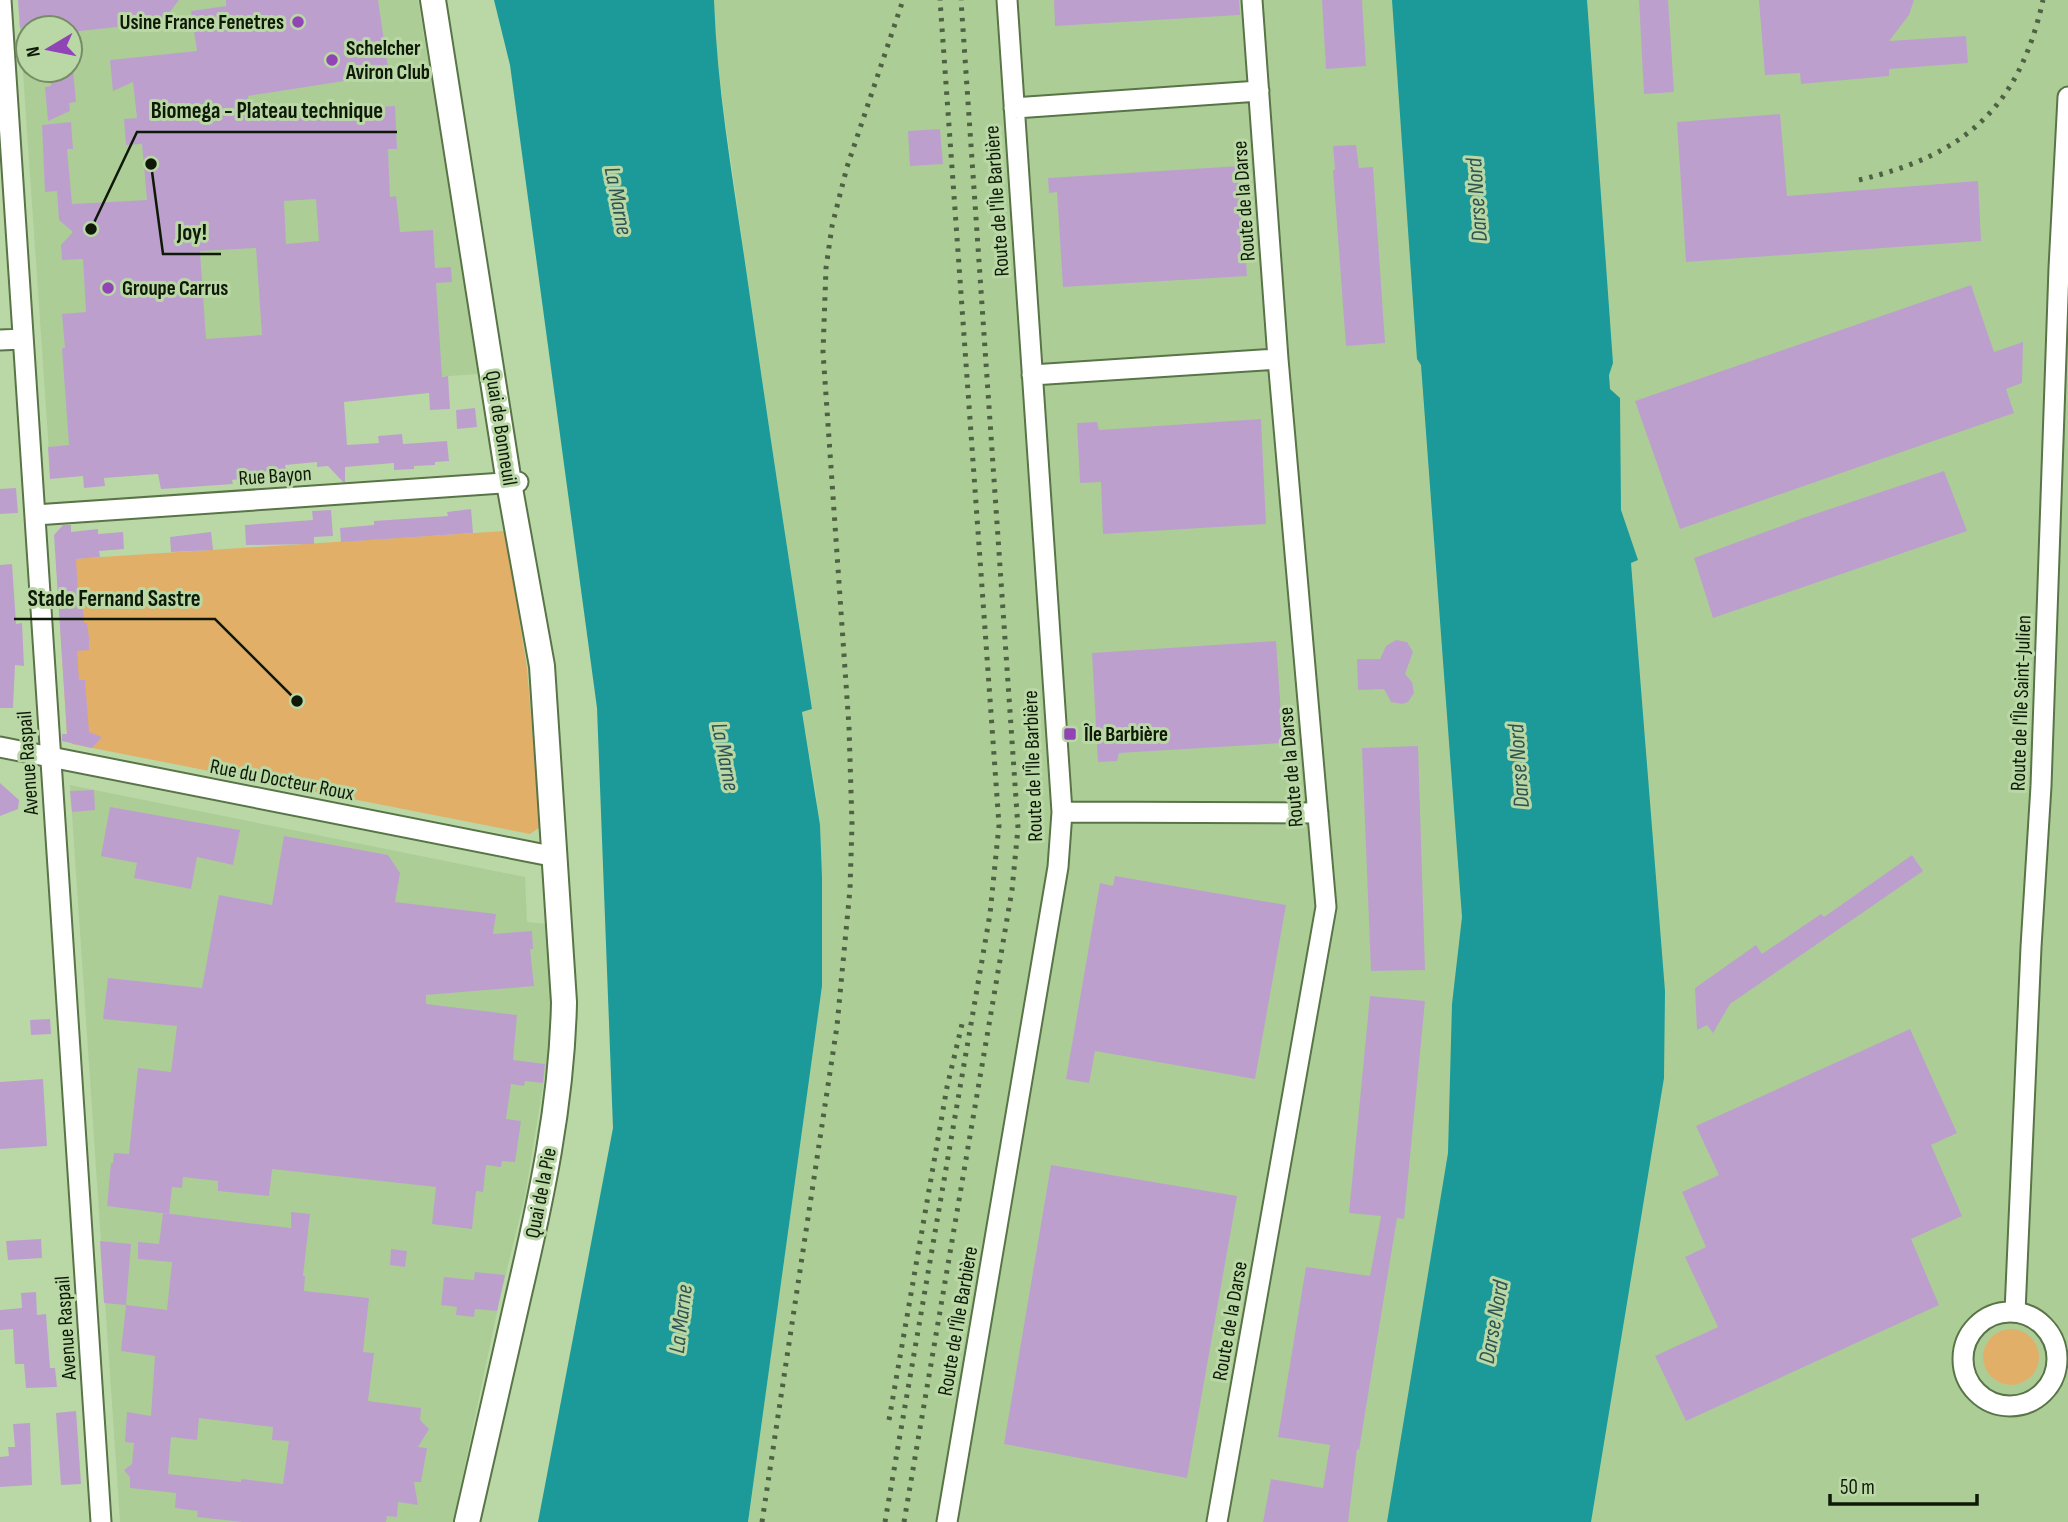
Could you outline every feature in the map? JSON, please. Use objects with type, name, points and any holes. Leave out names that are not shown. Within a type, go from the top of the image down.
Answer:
[{"type":"street","name":"Avenue Raspail","points":[[1,0],[4,92],[35,515],[101,1522]]},
{"type":"street","name":"Quai de Bonneuil","points":[[433,0],[542,666],[556,857]]},
{"type":"street","name":"Route de l'Île Barbière","points":[[947,1522],[1058,867],[1062,812],[1007,0]]},
{"type":"street","name":"Route de la Darse","points":[[1217,1522],[1326,906],[1278,359],[1252,0]]},
{"type":"street","points":[[1014,108],[1259,91]]},
{"type":"street","name":"Route de l'Île Saint-Julien","points":[[2015,1312],[2041,786],[2059,268],[2068,97]]},
{"type":"street","points":[[0,340],[23,339]]},
{"type":"street","points":[[1032,375],[1278,359]]},
{"type":"street","name":"Rue Bayon","points":[[35,515],[514,482]]},
{"type":"street","name":"Rue du Docteur Roux","points":[[0,747],[556,857]]},
{"type":"street","points":[[1062,812],[1318,813]]},
{"type":"street","name":"Quai de la Pie","points":[[467,1522],[541,1198],[553,1132],[564,1002],[556,857]]},
{"type":"street","points":[[2015,1312],[2028,1315],[2042,1323],[2052,1336],[2057,1351],[2057,1367],[2052,1382],[2043,1395],[2032,1402],[2005,1407],[1991,1403],[1979,1395],[1966,1376],[1963,1354],[1967,1340],[1980,1323],[2000,1313],[2015,1312]]},
{"type":"shaded area","points":[[18,0],[418,0],[479,374],[281,388],[50,467],[24,84],[84,84],[84,14],[19,14]]},
{"type":"shaded area","points":[[714,0],[2068,0],[2068,1522],[748,1522],[822,986],[822,877],[816,794],[802,712],[812,709],[725,120],[715,38]]},
{"type":"shaded area","points":[[505,531],[527,668],[540,827],[530,834],[72,744],[67,735],[56,560]]},
{"type":"shaded area","points":[[70,785],[525,877],[527,922],[548,924],[554,1019],[525,1196],[500,1298],[453,1522],[120,1522]]},
{"type":"shaded area","points":[[2005,1329],[2017,1329],[2027,1333],[2035,1341],[2039,1357],[2035,1373],[2027,1381],[2017,1385],[2005,1385],[1995,1381],[1987,1373],[1983,1363],[1983,1351],[1987,1341],[1995,1333]]},
{"type":"water","name":"La Marne","points":[[494,0],[714,0],[726,134],[812,709],[802,712],[820,825],[822,877],[822,986],[748,1522],[538,1522],[613,1128],[597,708],[510,65]]},
{"type":"water","name":"Darse Nord","points":[[1392,0],[1587,0],[1613,363],[1609,375],[1610,389],[1620,398],[1621,510],[1638,560],[1631,563],[1665,991],[1664,1078],[1591,1522],[1387,1522],[1448,1153],[1452,1004],[1462,917],[1421,365],[1417,359]]},
{"type":"building","points":[[18,0],[179,0],[162,22],[84,31],[84,14],[19,14]]},
{"type":"building","points":[[226,0],[378,0],[389,74],[248,96],[250,116],[395,106],[397,149],[388,149],[390,197],[396,196],[400,232],[433,230],[435,268],[451,267],[452,282],[436,283],[442,377],[448,376],[450,409],[430,410],[429,393],[344,402],[347,445],[379,443],[378,436],[402,434],[403,444],[447,441],[449,461],[414,466],[414,469],[394,470],[394,463],[345,467],[345,482],[328,466],[317,467],[317,462],[285,465],[286,470],[262,472],[263,476],[232,480],[233,484],[161,489],[158,474],[104,478],[105,486],[84,488],[83,476],[50,479],[48,447],[69,445],[62,314],[86,312],[83,259],[62,260],[61,245],[73,232],[59,220],[57,191],[45,192],[42,125],[71,122],[73,149],[67,149],[72,204],[147,200],[142,144],[126,145],[124,119],[137,118],[133,82],[113,91],[110,60],[197,51],[191,11],[226,6]],"holes":[[[316,199],[319,241],[286,244],[284,201]],[[256,248],[262,335],[206,339],[200,251]]]},
{"type":"building","points":[[1054,0],[1239,0],[1240,15],[1055,26]]},
{"type":"building","points":[[1322,0],[1362,0],[1366,66],[1326,69]]},
{"type":"building","points":[[1639,0],[1668,0],[1674,92],[1644,94]]},
{"type":"building","points":[[1759,0],[1914,0],[1909,15],[1889,41],[1966,36],[1968,63],[1889,69],[1889,76],[1801,84],[1800,73],[1765,75]]},
{"type":"building","points":[[74,84],[76,102],[69,103],[70,111],[48,121],[45,87]]},
{"type":"building","points":[[1780,114],[1787,196],[1978,181],[1981,241],[1686,262],[1677,122]]},
{"type":"building","points":[[940,129],[943,164],[910,166],[908,131]]},
{"type":"building","points":[[1356,145],[1359,168],[1373,167],[1385,343],[1346,346],[1333,146]]},
{"type":"building","points":[[1240,166],[1247,276],[1063,287],[1057,192],[1049,193],[1048,178]]},
{"type":"building","points":[[1971,285],[1994,352],[2023,342],[2022,383],[2006,389],[2014,413],[1680,529],[1635,401]]},
{"type":"building","points":[[475,408],[477,427],[457,429],[456,410]]},
{"type":"building","points":[[1261,419],[1266,524],[1103,534],[1101,482],[1080,483],[1077,423],[1097,422],[1099,430]]},
{"type":"building","points":[[1944,471],[1967,531],[1713,618],[1694,558]]},
{"type":"building","points":[[16,488],[18,513],[0,514],[0,489]]},
{"type":"building","points":[[471,509],[473,533],[341,542],[340,528],[374,525],[374,521],[448,516],[447,512]]},
{"type":"building","points":[[331,510],[333,536],[314,537],[314,544],[246,545],[245,525],[313,520],[312,511]]},
{"type":"building","points":[[63,525],[71,525],[71,532],[98,529],[98,534],[123,532],[124,549],[99,551],[100,557],[76,559],[79,609],[83,609],[89,638],[89,650],[77,651],[79,680],[85,680],[89,732],[102,737],[92,748],[62,741],[62,734],[67,734],[54,535]]},
{"type":"building","points":[[211,532],[213,550],[171,552],[170,537]]},
{"type":"building","points":[[12,564],[16,624],[22,623],[24,666],[15,665],[13,708],[0,708],[0,565]]},
{"type":"building","points":[[1396,640],[1407,642],[1413,652],[1405,674],[1412,682],[1414,693],[1408,702],[1402,704],[1391,702],[1384,689],[1358,690],[1357,659],[1380,659],[1386,646]]},
{"type":"building","points":[[1276,641],[1283,743],[1119,753],[1117,761],[1098,762],[1092,653]]},
{"type":"building","points":[[1418,746],[1425,970],[1371,971],[1362,748]]},
{"type":"building","points":[[0,783],[19,800],[18,809],[0,816]]},
{"type":"building","points":[[94,790],[95,810],[72,812],[70,791]]},
{"type":"building","points":[[110,807],[240,830],[233,865],[197,857],[191,889],[134,878],[137,863],[101,856]]},
{"type":"building","points":[[284,836],[388,855],[400,873],[395,902],[496,914],[493,934],[532,931],[533,949],[530,949],[534,986],[426,995],[426,1004],[517,1015],[513,1060],[545,1064],[543,1083],[525,1081],[524,1086],[511,1084],[506,1119],[521,1121],[515,1162],[502,1161],[501,1167],[486,1165],[483,1192],[476,1191],[472,1229],[432,1224],[436,1187],[272,1169],[269,1196],[218,1191],[218,1181],[183,1177],[182,1188],[172,1187],[169,1214],[107,1206],[114,1153],[129,1154],[138,1068],[171,1072],[177,1026],[103,1019],[108,978],[202,988],[219,895],[272,905]]},
{"type":"building","points":[[1912,855],[1923,871],[1730,1004],[1713,1033],[1707,1025],[1697,1030],[1695,988],[1756,945],[1762,954],[1821,914],[1824,917]]},
{"type":"building","points":[[1115,876],[1286,905],[1255,1079],[1095,1051],[1089,1083],[1066,1079],[1100,883],[1113,886]]},
{"type":"building","points":[[1370,996],[1425,1001],[1404,1219],[1397,1218],[1359,1450],[1357,1449],[1348,1522],[1263,1522],[1271,1479],[1323,1488],[1330,1445],[1278,1437],[1306,1267],[1370,1276],[1381,1216],[1349,1213]]},
{"type":"building","points":[[50,1019],[51,1034],[31,1035],[30,1020]]},
{"type":"building","points":[[1910,1029],[1957,1133],[1931,1145],[1962,1216],[1911,1239],[1939,1305],[1686,1421],[1655,1356],[1718,1327],[1685,1257],[1706,1247],[1682,1192],[1719,1175],[1696,1126]]},
{"type":"building","points":[[43,1079],[47,1146],[0,1149],[0,1082]]},
{"type":"building","points":[[1051,1165],[1237,1196],[1187,1478],[1004,1444]]},
{"type":"building","points":[[291,1212],[310,1214],[303,1276],[304,1291],[369,1298],[363,1352],[374,1353],[368,1401],[421,1408],[420,1420],[429,1429],[418,1447],[427,1448],[421,1482],[414,1482],[418,1505],[398,1502],[397,1517],[387,1516],[386,1522],[243,1522],[197,1517],[198,1511],[175,1508],[176,1493],[130,1488],[130,1477],[124,1470],[132,1464],[134,1443],[125,1442],[127,1412],[151,1416],[155,1356],[121,1351],[126,1305],[167,1310],[172,1262],[138,1259],[138,1242],[159,1244],[163,1213],[291,1228]],"holes":[[[199,1418],[273,1427],[272,1440],[289,1441],[283,1484],[168,1474],[171,1437],[197,1440]]]},
{"type":"building","points":[[41,1239],[42,1258],[8,1260],[6,1241]]},
{"type":"building","points":[[100,1241],[131,1244],[126,1305],[104,1303]]},
{"type":"building","points":[[391,1249],[407,1251],[405,1267],[390,1265]]},
{"type":"building","points":[[475,1272],[505,1275],[497,1311],[475,1309],[474,1317],[456,1315],[457,1307],[441,1305],[444,1277],[474,1280]]},
{"type":"building","points":[[36,1292],[37,1315],[46,1314],[50,1368],[55,1368],[57,1387],[26,1388],[24,1364],[15,1364],[13,1329],[0,1330],[0,1310],[22,1308],[21,1293]]},
{"type":"building","points":[[76,1411],[81,1484],[61,1485],[56,1413]]},
{"type":"building","points":[[30,1423],[32,1485],[0,1487],[0,1457],[9,1456],[8,1447],[15,1447],[13,1424]]},
{"type":"railway","points":[[762,1522],[837,1026],[850,889],[852,824],[849,727],[823,352],[826,268],[832,226],[847,167],[903,0]]},
{"type":"railway","points":[[885,1522],[990,914],[999,825],[940,0]]},
{"type":"railway","points":[[904,1522],[1012,890],[1018,828],[961,0]]},
{"type":"railway","points":[[1859,180],[1929,157],[1957,141],[1982,121],[2002,98],[2019,70],[2033,38],[2043,0]]},
{"type":"railway","points":[[889,1420],[947,1087],[963,1020]]},
{"type":"place","name":"Usine France Fenetres","points":[[298,22]]},
{"type":"place","name":"Schelcher Aviron Club","points":[[332,60]]},
{"type":"place","name":"Joy!","points":[[151,164]]},
{"type":"place","name":"Biomega - Plateau technique","points":[[91,229]]},
{"type":"place","name":"Groupe Carrus","points":[[108,288]]},
{"type":"place","name":"Stade Fernand Sastre","points":[[297,701]]},
{"type":"place","name":"Île Barbière","points":[[1070,734]]}]
